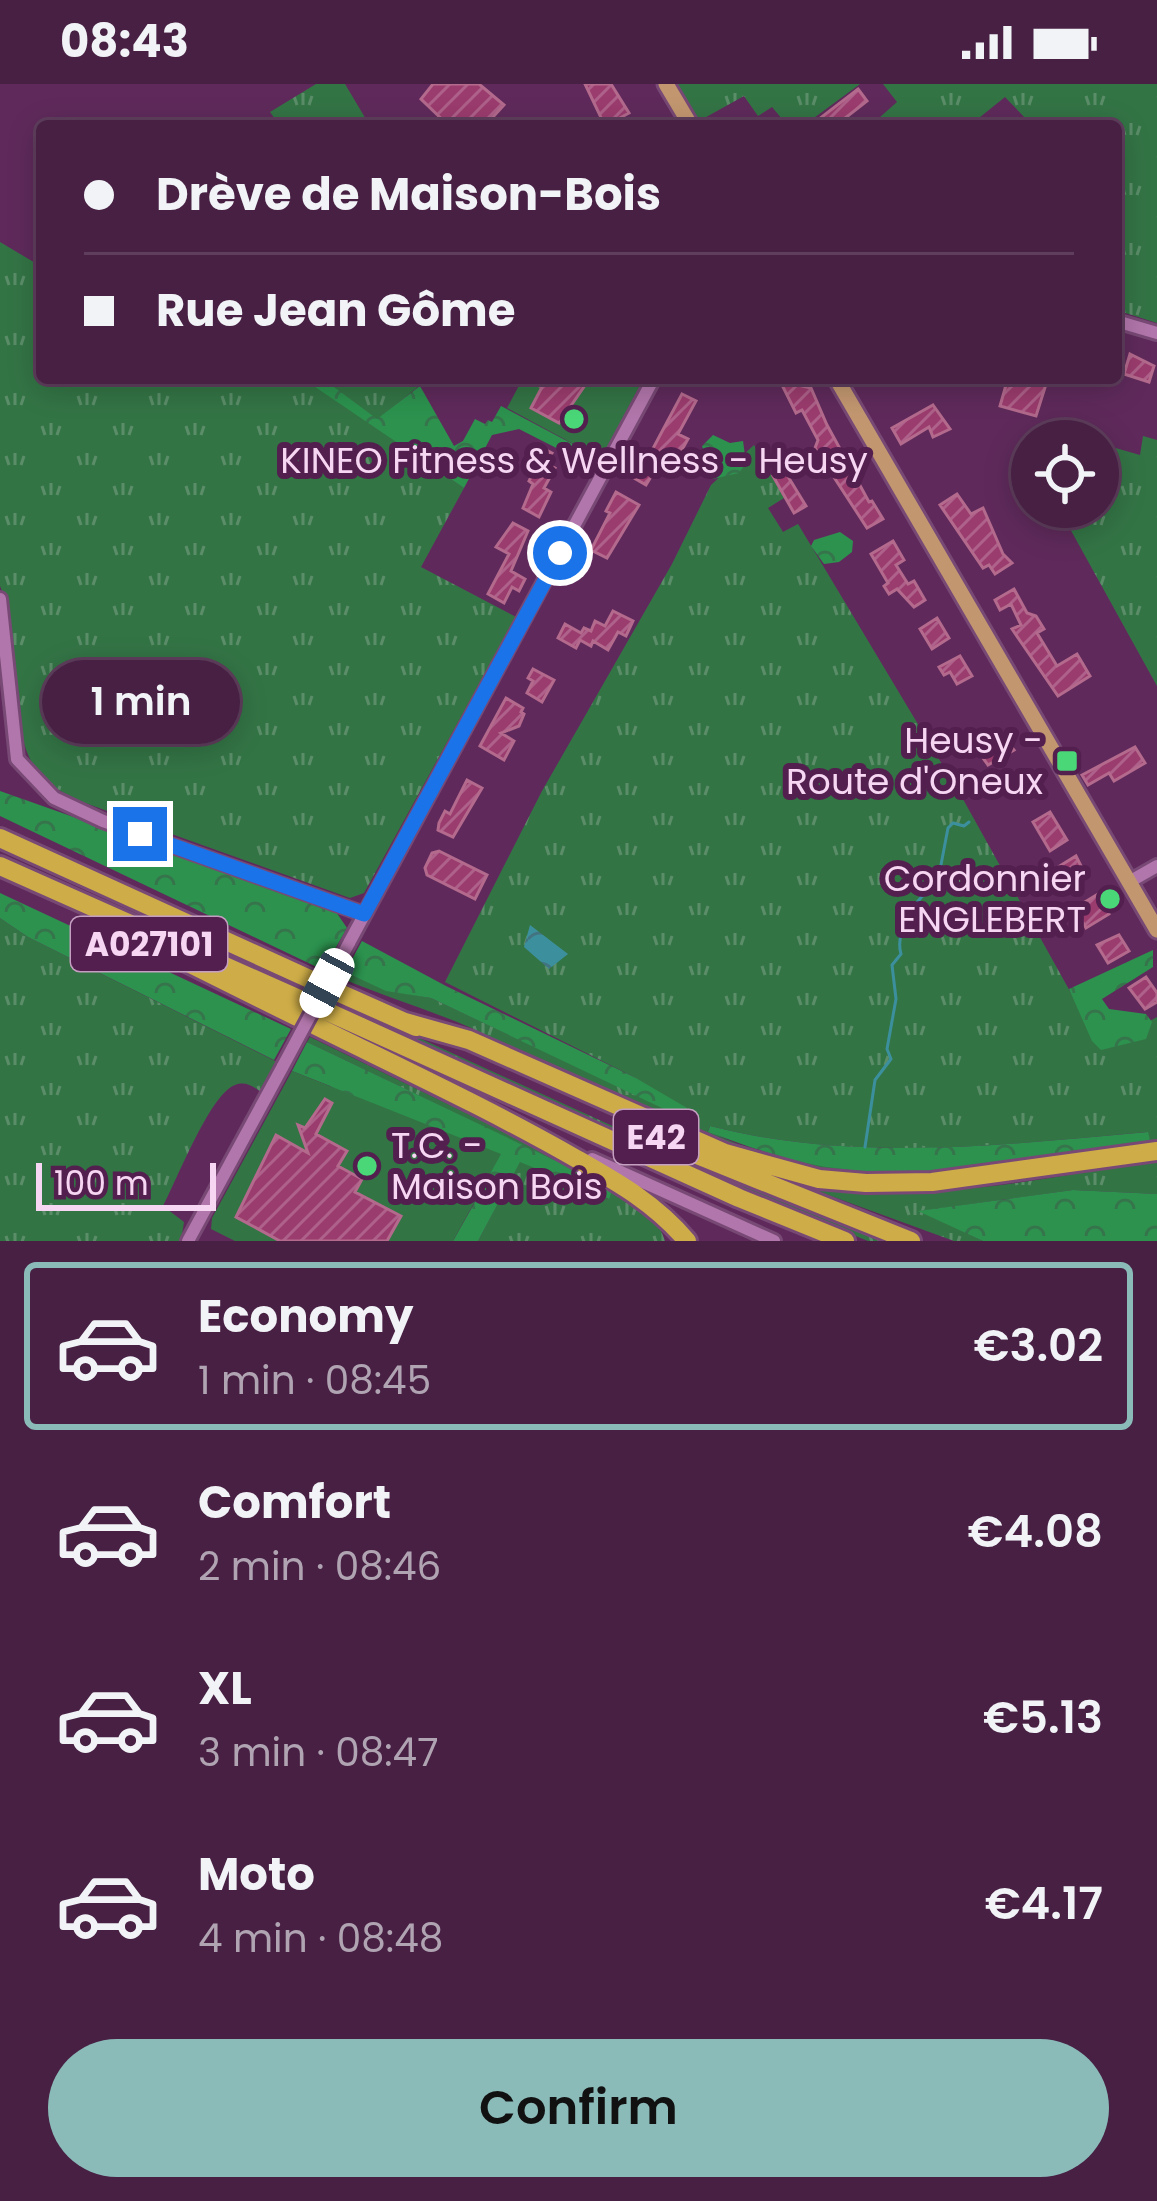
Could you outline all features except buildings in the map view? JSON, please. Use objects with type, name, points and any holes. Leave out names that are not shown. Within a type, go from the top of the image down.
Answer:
[{"type":"highway","name":"E42","points":[[0,838],[746,1177],[910,1241]]},
{"type":"highway","name":"A027101","points":[[0,869],[311,1014],[404,1070],[541,1137]]},
{"type":"highway","name":"E42","points":[[311,1014],[845,1241]]},
{"type":"highway","points":[[405,1022],[469,1040],[709,1148],[819,1179],[866,1184],[932,1182],[1157,1151]]},
{"type":"highway","points":[[541,1137],[625,1185],[687,1241]]},
{"type":"main road","points":[[666,84],[687,120]]},
{"type":"main road","points":[[839,384],[1157,930]]},
{"type":"street","points":[[1122,323],[1157,333]]},
{"type":"street","points":[[188,1241],[651,384]]},
{"type":"street","points":[[0,599],[17,759],[54,798],[103,821],[364,914]]},
{"type":"street","points":[[1129,882],[1157,866]]},
{"type":"street","points":[[541,1137],[774,1241]]},
{"type":"green space","points":[[316,84],[345,84],[366,120],[276,120],[270,112]]},
{"type":"green space","points":[[677,84],[860,84],[811,120],[783,120],[772,107],[758,116],[744,96],[698,120]]},
{"type":"green space","points":[[883,84],[1157,84],[1157,323],[1122,312],[1122,120],[1025,120],[1005,97],[976,120],[877,120],[897,102]]},
{"type":"green space","points":[[0,242],[36,263],[36,384],[313,384],[464,488],[421,567],[516,617],[364,893],[350,898],[85,803],[51,785],[35,768],[25,745],[0,586]]},
{"type":"green space","points":[[311,384],[330,384],[377,419],[420,386],[454,446],[463,441],[475,419],[492,422],[501,406],[599,458],[597,462],[578,451],[574,457],[519,429],[492,435],[464,488]]},
{"type":"green space","points":[[330,384],[422,384],[377,420]]},
{"type":"green space","name":"KINEO Fitness & Wellness - Heusy","points":[[520,384],[641,384],[601,459],[507,408]]},
{"type":"green space","points":[[713,435],[730,443],[743,441],[746,463],[739,473],[713,479],[702,446]]},
{"type":"green space","points":[[1143,436],[1157,440],[1157,686],[1070,528],[1119,528],[1119,449],[1140,455]]},
{"type":"green space","points":[[754,445],[784,498],[768,508],[783,532],[798,524],[964,801],[1101,1047],[1157,1017],[1157,1143],[947,1174],[877,1176],[827,1171],[776,1159],[668,1121],[469,1027],[341,978],[345,972],[386,990],[431,998],[683,1117],[634,1077],[445,982],[542,791],[672,564],[711,485]],"holes":[[[710,1126],[764,1137],[873,1148],[983,1146],[1147,1132],[1149,1141],[962,1167],[876,1170],[791,1160],[708,1131]]]},
{"type":"green space","points":[[840,532],[853,541],[852,552],[839,562],[824,564],[811,546],[814,540]]},
{"type":"green space","points":[[0,791],[334,909],[347,928],[323,970],[0,816]]},
{"type":"green space","points":[[0,893],[291,1029],[274,1060],[28,937],[0,918]]},
{"type":"green space","points":[[0,918],[28,937],[277,1062],[261,1092],[246,1084],[235,1085],[205,1120],[163,1206],[184,1222],[181,1241],[0,1241]]},
{"type":"green space","points":[[362,941],[634,1077],[687,1108],[683,1118],[431,998],[386,991],[345,972]]},
{"type":"green space","points":[[1153,950],[1153,967],[1102,999],[1109,1009],[1146,1014],[1152,1022],[1146,1039],[1101,1050],[1092,1041],[1069,989]]},
{"type":"green space","points":[[331,998],[740,1184],[884,1241],[868,1241],[737,1188],[328,1003]]},
{"type":"green space","points":[[310,1037],[614,1185],[651,1211],[679,1241],[657,1220],[665,1241],[478,1241],[520,1161],[608,1199],[612,1188],[307,1042]]},
{"type":"green space","points":[[307,1042],[613,1188],[609,1199],[520,1162],[478,1241],[453,1241],[488,1179],[330,1086],[292,1071]]},
{"type":"green space","name":"T.C. - Maison Bois","points":[[292,1071],[501,1154],[453,1241],[235,1241],[211,1229],[212,1218]]},
{"type":"green space","points":[[710,1126],[764,1137],[873,1148],[983,1146],[1148,1132],[1150,1141],[992,1166],[873,1172],[786,1158],[708,1132]]},
{"type":"green space","points":[[1157,1160],[1157,1194],[1073,1190],[921,1211],[983,1241],[954,1241],[779,1177],[861,1190],[922,1192],[1024,1182]]},
{"type":"green space","points":[[1073,1190],[1157,1194],[1157,1241],[983,1241],[918,1211]]},
{"type":"water","points":[[530,925],[568,954],[549,969],[524,947]]},
{"type":"waterway","points":[[865,1147],[875,1080],[891,1059],[887,1049],[896,999],[892,965],[901,954],[903,929],[928,891],[930,874],[940,870],[948,828],[969,822]]},
{"type":"place","name":"KINEO Fitness & Wellness - Heusy","points":[[574,419]]},
{"type":"place","name":"Heusy - Route d'Oneux","points":[[1067,761]]},
{"type":"place","name":"Cordonnier ENGLEBERT","points":[[1110,899]]},
{"type":"place","name":"T.C. - Maison Bois","points":[[367,1166]]},
{"type":"route","points":[[140,834],[364,914],[560,553]]}]
